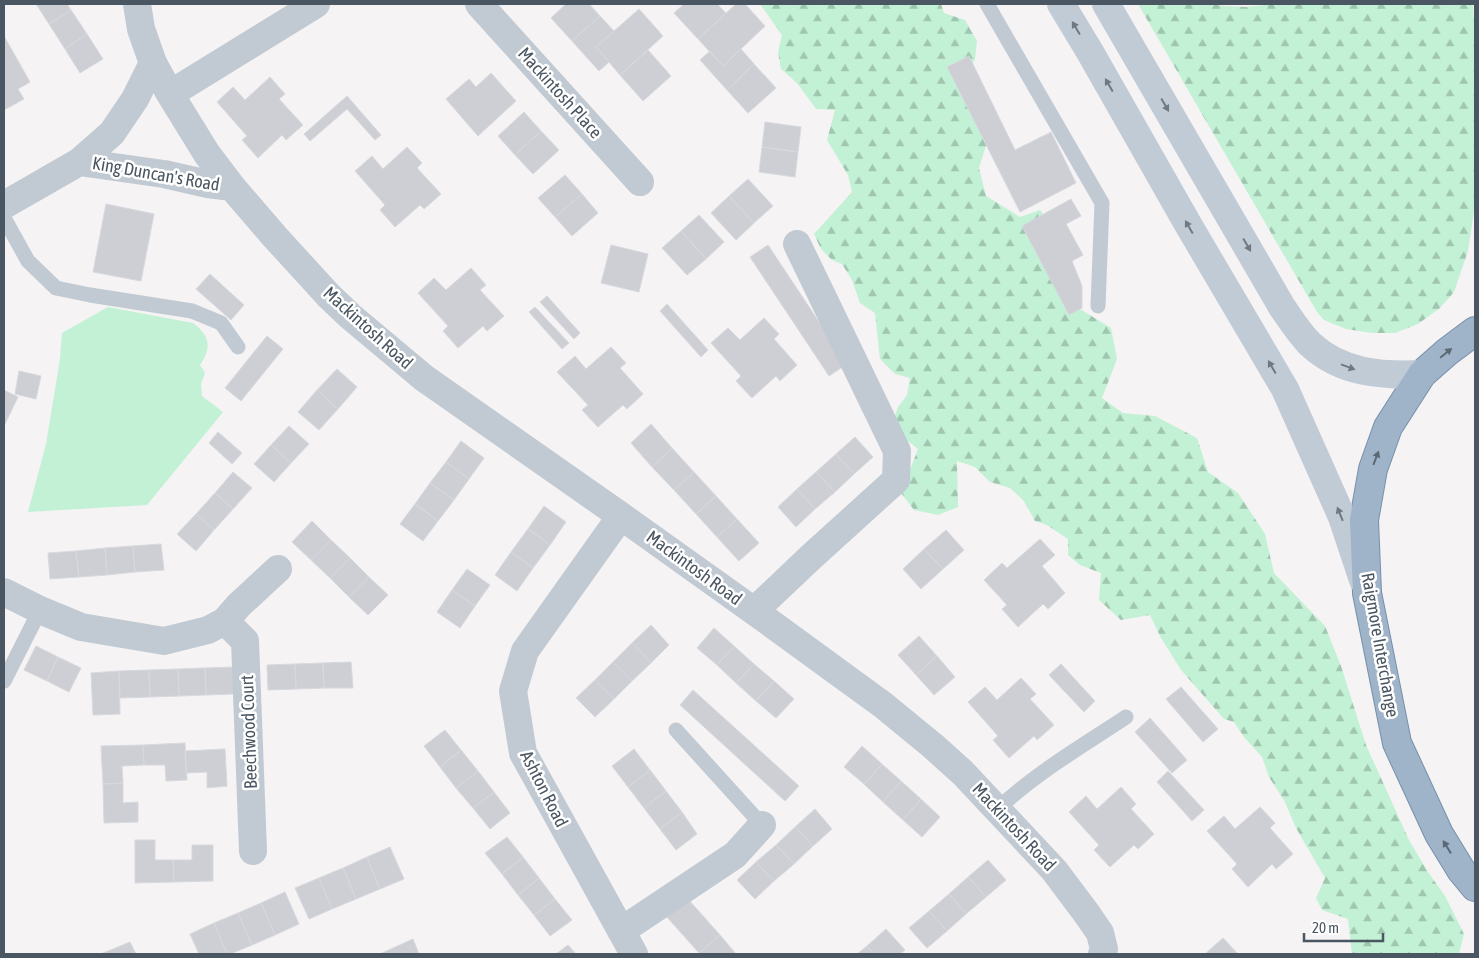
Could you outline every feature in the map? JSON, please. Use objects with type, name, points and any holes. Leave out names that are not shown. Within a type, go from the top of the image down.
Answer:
[{"type":"highway","name":"Raigmore Interchange","points":[[1474,328],[1422,374],[1388,427],[1373,469],[1364,520],[1367,593],[1397,743],[1439,834],[1461,870],[1475,886]]},
{"type":"main road","points":[[1061,4],[1285,389],[1342,517],[1367,593]]},
{"type":"main road","points":[[1106,4],[1282,307],[1298,330],[1321,353],[1351,369],[1373,374],[1422,374]]},
{"type":"street","points":[[137,4],[141,29],[153,63],[170,94],[316,4]]},
{"type":"street","name":"Mackintosh Place","points":[[479,4],[640,182]]},
{"type":"street","name":"King Duncan's Road","points":[[4,205],[80,162],[112,133],[135,99],[153,63]]},
{"type":"street","name":"Mackintosh Road","points":[[170,94],[207,154],[232,187],[274,237],[350,316],[424,378],[754,611],[890,711],[933,746],[963,773],[1054,870],[1100,933],[1104,949],[1102,954]]},
{"type":"street","name":"King Duncan's Road","points":[[80,162],[164,174],[208,184],[232,187]]},
{"type":"street","name":"Mackintosh Road","points":[[754,611],[896,480],[897,451],[797,244]]},
{"type":"street","name":"Ashton Road","points":[[621,516],[525,651],[513,692],[523,753],[627,943],[735,856],[762,825]]},
{"type":"street","points":[[4,592],[81,627],[164,641],[208,630],[225,621],[278,569]]},
{"type":"street","name":"Beechwood Court","points":[[225,621],[245,642],[253,851]]},
{"type":"lane","points":[[987,4],[1102,203],[1098,306]]},
{"type":"lane","points":[[4,218],[28,261],[56,288],[192,311],[220,323],[238,346]]},
{"type":"lane","points":[[4,681],[40,610]]},
{"type":"lane","points":[[998,809],[1007,799],[1050,768],[1126,717]]},
{"type":"lane","points":[[676,730],[762,825]]},
{"type":"green space","points":[[760,4],[941,4],[944,13],[965,20],[977,41],[975,59],[970,69],[993,123],[979,168],[986,196],[1020,217],[1040,210],[1056,231],[1080,309],[1111,328],[1117,359],[1102,398],[1123,413],[1155,416],[1197,438],[1208,472],[1238,493],[1265,534],[1274,573],[1325,626],[1341,666],[1366,745],[1409,840],[1445,896],[1464,934],[1459,954],[1352,954],[1348,919],[1322,910],[1316,898],[1325,878],[1296,828],[1285,802],[1269,777],[1262,757],[1244,737],[1234,722],[1224,719],[1181,670],[1161,638],[1150,615],[1121,620],[1099,600],[1101,573],[1080,565],[1068,555],[1068,539],[1047,525],[1035,521],[1024,501],[1010,488],[990,482],[975,467],[957,461],[958,507],[938,515],[914,510],[901,493],[918,449],[903,437],[895,416],[898,407],[907,395],[910,378],[895,374],[880,359],[875,313],[860,303],[852,280],[842,264],[832,260],[821,249],[814,234],[852,192],[848,175],[827,140],[835,110],[816,109],[797,83],[781,69],[778,52],[782,35]]},
{"type":"green space","points":[[1138,4],[1210,4],[1245,7],[1274,4],[1473,4],[1475,41],[1475,204],[1468,251],[1454,292],[1440,308],[1418,324],[1395,333],[1372,333],[1346,329],[1324,320],[1317,312]]},
{"type":"green space","points":[[108,307],[193,323],[199,328],[206,337],[208,347],[200,365],[205,373],[201,384],[202,396],[223,412],[147,505],[28,512],[46,444],[60,359],[62,333]]},
{"type":"building","points":[[36,4],[67,4],[71,10],[49,24]]},
{"type":"building","points":[[566,4],[589,4],[600,16],[572,41],[551,18]]},
{"type":"building","points":[[684,4],[717,4],[726,13],[698,39],[674,13]]},
{"type":"building","points":[[736,4],[745,4],[765,26],[723,66],[698,39]]},
{"type":"building","points":[[639,9],[663,36],[620,75],[596,47]]},
{"type":"building","points":[[71,10],[87,34],[65,49],[49,24]]},
{"type":"building","points":[[600,16],[614,31],[596,47],[609,62],[599,71],[572,41]]},
{"type":"building","points":[[87,34],[103,59],[80,73],[65,49]]},
{"type":"building","points":[[4,36],[30,82],[18,89],[24,99],[4,110]]},
{"type":"building","points":[[741,49],[754,64],[727,90],[700,60],[710,51],[723,66]]},
{"type":"building","points":[[648,50],[671,76],[643,101],[620,75]]},
{"type":"building","points":[[969,56],[1015,150],[1051,132],[1076,183],[1020,212],[947,67]]},
{"type":"building","points":[[754,64],[776,88],[748,113],[727,90]]},
{"type":"building","points":[[491,73],[516,101],[478,136],[446,99],[469,79],[476,87]]},
{"type":"building","points":[[270,77],[285,94],[279,99],[303,125],[286,140],[282,135],[258,158],[242,140],[247,136],[217,102],[233,87],[245,100]]},
{"type":"building","points":[[347,96],[381,135],[375,140],[347,109],[310,141],[304,134]]},
{"type":"building","points":[[524,112],[541,131],[515,155],[498,136]]},
{"type":"building","points":[[765,122],[801,127],[798,152],[762,147]]},
{"type":"building","points":[[541,131],[559,150],[533,174],[515,155]]},
{"type":"building","points":[[407,147],[422,163],[417,168],[441,194],[424,209],[420,205],[395,227],[380,210],[385,205],[355,171],[372,156],[383,169]]},
{"type":"building","points":[[762,147],[798,152],[795,177],[759,172]]},
{"type":"building","points":[[565,175],[582,194],[555,217],[538,198]]},
{"type":"building","points":[[748,179],[773,206],[754,223],[729,196]]},
{"type":"building","points":[[582,194],[598,213],[572,236],[555,217]]},
{"type":"building","points":[[729,196],[754,223],[736,240],[711,213]]},
{"type":"building","points":[[1071,199],[1081,216],[1066,224],[1083,255],[1072,261],[1082,286],[1082,308],[1069,315],[1022,226]]},
{"type":"building","points":[[106,204],[154,214],[141,281],[93,272]]},
{"type":"building","points":[[699,215],[724,242],[706,259],[681,231]]},
{"type":"building","points":[[681,231],[706,259],[687,275],[662,248]]},
{"type":"building","points":[[611,245],[648,254],[639,292],[601,283]]},
{"type":"building","points":[[768,245],[847,364],[829,376],[750,257]]},
{"type":"building","points":[[471,268],[486,285],[480,290],[504,316],[487,331],[483,326],[458,348],[443,331],[448,326],[418,293],[434,278],[446,290]]},
{"type":"building","points":[[210,274],[244,305],[231,320],[196,289]]},
{"type":"building","points":[[547,296],[580,333],[574,339],[540,302]]},
{"type":"building","points":[[667,304],[708,350],[701,357],[660,311]]},
{"type":"building","points":[[535,307],[569,343],[562,349],[529,312]]},
{"type":"building","points":[[764,318],[779,334],[774,339],[797,365],[780,381],[776,376],[752,398],[736,381],[741,376],[711,343],[728,328],[740,340]]},
{"type":"building","points":[[267,336],[283,349],[241,401],[225,388]]},
{"type":"building","points":[[611,347],[626,363],[620,368],[643,394],[627,409],[623,405],[598,427],[582,410],[588,405],[557,372],[575,356],[586,369]]},
{"type":"building","points":[[337,369],[357,387],[338,409],[317,390]]},
{"type":"building","points":[[19,371],[41,376],[36,399],[15,394]]},
{"type":"building","points":[[4,390],[18,397],[5,424],[4,423]]},
{"type":"building","points":[[317,390],[338,409],[319,430],[298,412]]},
{"type":"building","points":[[651,424],[672,448],[652,467],[631,443]]},
{"type":"building","points":[[289,426],[309,444],[291,463],[271,445]]},
{"type":"building","points":[[218,432],[242,453],[232,464],[209,443]]},
{"type":"building","points":[[855,437],[873,457],[854,474],[836,454]]},
{"type":"building","points":[[461,441],[484,458],[469,479],[446,462]]},
{"type":"building","points":[[271,445],[291,463],[274,482],[254,464]]},
{"type":"building","points":[[672,448],[694,472],[674,490],[652,467]]},
{"type":"building","points":[[836,454],[854,474],[835,492],[816,472]]},
{"type":"building","points":[[446,462],[469,479],[454,500],[430,483]]},
{"type":"building","points":[[233,472],[252,488],[233,509],[215,493]]},
{"type":"building","points":[[694,472],[716,496],[696,514],[674,490]]},
{"type":"building","points":[[816,472],[835,492],[815,509],[797,489]]},
{"type":"building","points":[[430,483],[454,500],[438,521],[415,504]]},
{"type":"building","points":[[797,489],[815,509],[796,527],[778,507]]},
{"type":"building","points":[[215,493],[233,509],[214,530],[196,514]]},
{"type":"building","points":[[716,496],[737,519],[717,537],[696,514]]},
{"type":"building","points":[[415,504],[438,521],[423,541],[400,524]]},
{"type":"building","points":[[544,506],[566,522],[550,545],[528,529]]},
{"type":"building","points":[[196,514],[214,530],[196,551],[177,534]]},
{"type":"building","points":[[737,519],[759,543],[739,561],[717,537]]},
{"type":"building","points":[[312,521],[331,540],[311,560],[292,542]]},
{"type":"building","points":[[528,529],[550,545],[533,568],[511,552]]},
{"type":"building","points":[[946,530],[964,550],[943,569],[924,549]]},
{"type":"building","points":[[1040,539],[1055,555],[1042,566],[1065,593],[1048,609],[1043,604],[1018,627],[1002,609],[1007,605],[984,580],[1002,563],[1007,568]]},
{"type":"building","points":[[331,540],[350,558],[330,578],[311,560]]},
{"type":"building","points":[[161,544],[164,570],[135,572],[133,546]]},
{"type":"building","points":[[133,546],[135,572],[107,575],[105,548]]},
{"type":"building","points":[[105,548],[107,575],[79,577],[76,551]]},
{"type":"building","points":[[924,549],[943,569],[921,589],[903,569]]},
{"type":"building","points":[[76,551],[79,577],[50,579],[48,553]]},
{"type":"building","points":[[511,552],[533,568],[517,591],[495,575]]},
{"type":"building","points":[[350,558],[369,577],[349,597],[330,578]]},
{"type":"building","points":[[467,569],[490,585],[475,606],[452,590]]},
{"type":"building","points":[[369,577],[388,595],[368,615],[349,597]]},
{"type":"building","points":[[452,590],[475,606],[460,628],[437,612]]},
{"type":"building","points":[[651,625],[669,645],[651,663],[632,643]]},
{"type":"building","points":[[714,628],[734,646],[717,665],[697,648]]},
{"type":"building","points":[[919,636],[937,656],[916,675],[898,655]]},
{"type":"building","points":[[632,643],[651,663],[632,681],[613,662]]},
{"type":"building","points":[[36,646],[58,657],[47,681],[24,670]]},
{"type":"building","points":[[734,646],[754,664],[736,683],[717,665]]},
{"type":"building","points":[[937,656],[955,677],[934,695],[916,675]]},
{"type":"building","points":[[58,657],[81,668],[69,692],[47,681]]},
{"type":"building","points":[[351,662],[353,688],[324,688],[323,663]]},
{"type":"building","points":[[613,662],[632,681],[614,699],[595,680]]},
{"type":"building","points":[[323,663],[324,688],[296,689],[295,664]]},
{"type":"building","points":[[295,664],[296,689],[268,690],[267,665]]},
{"type":"building","points":[[754,664],[774,681],[756,701],[736,683]]},
{"type":"building","points":[[1061,664],[1095,701],[1084,712],[1049,675]]},
{"type":"building","points":[[233,667],[234,694],[206,695],[205,668]]},
{"type":"building","points":[[205,668],[206,695],[179,696],[178,669]]},
{"type":"building","points":[[178,669],[179,696],[150,697],[149,670]]},
{"type":"building","points":[[149,670],[150,697],[120,698],[119,671]]},
{"type":"building","points":[[119,671],[120,714],[93,715],[91,673]]},
{"type":"building","points":[[1021,678],[1036,694],[1030,699],[1054,725],[1037,740],[1034,736],[1009,758],[993,740],[998,736],[968,702],[985,687],[997,700]]},
{"type":"building","points":[[595,680],[614,699],[595,717],[576,698]]},
{"type":"building","points":[[774,681],[794,699],[776,718],[756,701]]},
{"type":"building","points":[[1181,687],[1218,729],[1203,742],[1166,699]]},
{"type":"building","points":[[693,690],[799,786],[785,801],[680,705]]},
{"type":"building","points":[[1150,718],[1187,760],[1172,773],[1135,732]]},
{"type":"building","points":[[445,730],[461,750],[440,767],[424,746]]},
{"type":"building","points":[[185,743],[187,780],[166,781],[165,765],[144,765],[143,745]]},
{"type":"building","points":[[143,745],[144,765],[122,766],[123,783],[103,784],[101,746]]},
{"type":"building","points":[[862,746],[882,764],[864,784],[844,767]]},
{"type":"building","points":[[225,749],[227,786],[207,788],[207,772],[186,773],[185,751]]},
{"type":"building","points":[[634,749],[650,770],[628,787],[612,766]]},
{"type":"building","points":[[461,750],[478,771],[456,788],[440,767]]},
{"type":"building","points":[[882,764],[901,781],[883,802],[864,784]]},
{"type":"building","points":[[650,770],[666,791],[644,808],[628,787]]},
{"type":"building","points":[[478,771],[494,792],[473,808],[456,788]]},
{"type":"building","points":[[1168,771],[1204,810],[1192,821],[1157,782]]},
{"type":"building","points":[[901,781],[921,799],[903,820],[883,802]]},
{"type":"building","points":[[123,783],[123,803],[138,802],[138,822],[104,823],[103,784]]},
{"type":"building","points":[[1121,787],[1136,804],[1131,809],[1154,834],[1138,849],[1134,845],[1110,867],[1094,850],[1099,845],[1069,812],[1086,796],[1097,809]]},
{"type":"building","points":[[666,791],[682,812],[660,829],[644,808]]},
{"type":"building","points":[[494,792],[510,813],[490,829],[473,808]]},
{"type":"building","points":[[921,799],[940,817],[922,837],[903,820]]},
{"type":"building","points":[[1260,807],[1275,823],[1270,828],[1293,854],[1276,869],[1272,864],[1248,887],[1232,869],[1237,864],[1207,831],[1224,816],[1235,829]]},
{"type":"building","points":[[815,809],[832,829],[813,846],[795,827]]},
{"type":"building","points":[[682,812],[697,834],[676,850],[660,829]]},
{"type":"building","points":[[795,827],[813,846],[794,864],[776,845]]},
{"type":"building","points":[[507,837],[523,857],[502,874],[485,853]]},
{"type":"building","points":[[135,840],[155,840],[155,860],[173,860],[174,882],[135,883]]},
{"type":"building","points":[[192,845],[213,845],[213,881],[174,882],[173,860],[192,860]]},
{"type":"building","points":[[776,845],[794,864],[774,881],[756,862]]},
{"type":"building","points":[[390,847],[404,879],[380,889],[367,857]]},
{"type":"building","points":[[367,857],[380,889],[356,899],[343,868]]},
{"type":"building","points":[[523,857],[539,878],[518,895],[502,874]]},
{"type":"building","points":[[988,860],[1006,880],[986,897],[968,877]]},
{"type":"building","points":[[756,862],[774,881],[755,899],[737,880]]},
{"type":"building","points":[[343,868],[356,899],[332,909],[319,878]]},
{"type":"building","points":[[968,877],[986,897],[966,914],[949,894]]},
{"type":"building","points":[[319,878],[332,909],[309,919],[295,888]]},
{"type":"building","points":[[539,878],[555,899],[534,915],[518,895]]},
{"type":"building","points":[[285,892],[299,924],[275,935],[261,903]]},
{"type":"building","points":[[949,894],[966,914],[947,931],[929,911]]},
{"type":"building","points":[[687,898],[720,935],[699,953],[666,916]]},
{"type":"building","points":[[555,899],[572,920],[550,936],[534,915]]},
{"type":"building","points":[[261,903],[275,935],[252,945],[238,913]]},
{"type":"building","points":[[929,911],[947,931],[927,948],[909,928]]},
{"type":"building","points":[[238,913],[252,945],[227,954],[214,923]]},
{"type":"building","points":[[214,923],[227,954],[199,954],[190,934]]},
{"type":"building","points":[[886,929],[905,950],[900,954],[874,954],[867,946]]},
{"type":"building","points":[[720,935],[736,954],[699,953]]},
{"type":"building","points":[[1223,938],[1238,954],[1205,954]]},
{"type":"building","points":[[413,939],[419,954],[380,954]]},
{"type":"building","points":[[130,942],[136,954],[101,954]]},
{"type":"building","points":[[568,945],[576,954],[556,954]]},
{"type":"building","points":[[867,946],[874,954],[857,954]]}]
